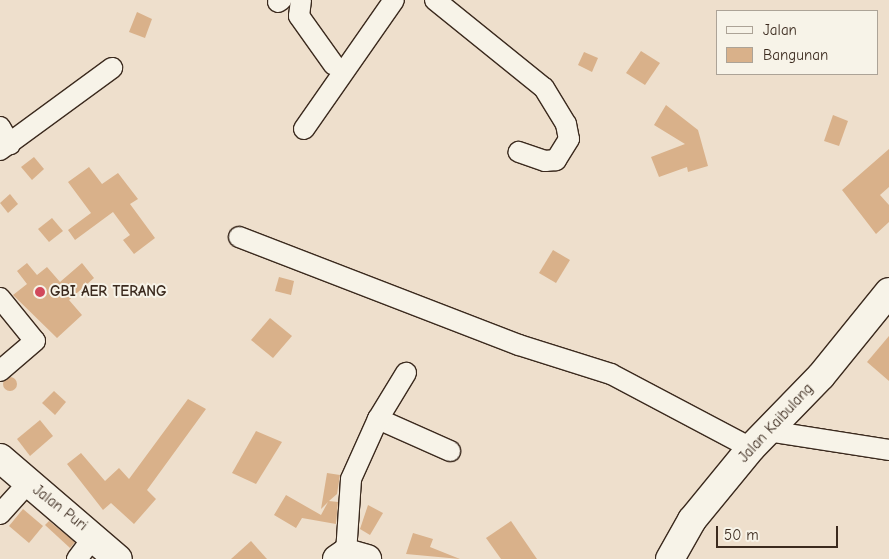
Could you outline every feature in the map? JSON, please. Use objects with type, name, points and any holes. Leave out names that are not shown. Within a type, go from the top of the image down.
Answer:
[{"type":"street","points":[[301,0],[299,16],[334,65]]},
{"type":"street","points":[[304,129],[394,0]]},
{"type":"street","points":[[435,0],[544,88],[566,124],[569,139],[556,160],[544,161],[519,152]]},
{"type":"street","points":[[0,127],[5,147],[112,68]]},
{"type":"street","points":[[239,238],[520,345],[611,374],[759,439],[889,450]]},
{"type":"street","name":"Jalan Kaibulang","points":[[670,559],[692,520],[759,439],[821,376],[889,292]]},
{"type":"street","points":[[0,298],[35,340],[0,371]]},
{"type":"street","points":[[350,557],[351,479],[378,419],[406,373]]},
{"type":"street","points":[[378,419],[450,450]]},
{"type":"street","name":"Jalan Puri","points":[[0,458],[28,483],[95,536],[118,559]]},
{"type":"street","points":[[0,514],[28,483]]},
{"type":"street","points":[[77,559],[95,536]]},
{"type":"building","points":[[137,12],[152,19],[145,38],[129,32]]},
{"type":"building","points":[[641,51],[660,63],[645,85],[626,73]]},
{"type":"building","points":[[584,52],[598,58],[592,72],[578,65]]},
{"type":"building","points":[[666,105],[698,130],[708,166],[688,172],[687,167],[659,177],[651,157],[685,144],[654,125]]},
{"type":"building","points":[[833,115],[848,121],[839,146],[824,141]]},
{"type":"building","points":[[889,149],[889,187],[880,195],[889,205],[889,222],[876,234],[842,190]]},
{"type":"building","points":[[34,157],[44,169],[32,180],[21,167]]},
{"type":"building","points":[[89,167],[102,184],[118,173],[138,199],[130,204],[155,238],[134,254],[123,240],[130,235],[113,212],[75,240],[68,230],[91,213],[68,182]]},
{"type":"building","points":[[10,194],[18,204],[8,213],[0,203]]},
{"type":"building","points":[[52,218],[63,231],[49,242],[38,229]]},
{"type":"building","points":[[553,250],[570,260],[556,283],[539,273]]},
{"type":"building","points":[[27,263],[37,275],[47,267],[60,282],[82,263],[94,278],[69,300],[82,315],[57,338],[13,295],[27,284],[17,271]]},
{"type":"building","points":[[279,277],[294,281],[291,295],[275,291]]},
{"type":"building","points":[[270,318],[292,336],[273,358],[251,340]]},
{"type":"building","points":[[889,336],[889,381],[867,362]]},
{"type":"building","points":[[7,377],[13,377],[17,384],[13,391],[7,391],[3,387],[3,381]]},
{"type":"building","points":[[54,391],[66,402],[55,415],[42,403]]},
{"type":"building","points":[[188,399],[206,409],[147,490],[156,499],[134,524],[111,503],[103,510],[67,464],[81,453],[105,481],[119,468],[129,479]]},
{"type":"building","points":[[40,420],[53,436],[30,456],[17,439]]},
{"type":"building","points":[[256,431],[282,442],[256,484],[232,473]]},
{"type":"building","points":[[327,473],[340,475],[337,494],[329,501],[338,502],[336,524],[302,518],[296,528],[274,515],[286,495],[321,515],[328,502],[321,509]]},
{"type":"building","points":[[368,505],[383,513],[370,535],[360,529]]},
{"type":"building","points":[[23,509],[43,526],[29,543],[9,526]]},
{"type":"building","points":[[49,521],[75,542],[70,548],[45,525]]},
{"type":"building","points":[[511,521],[537,559],[501,559],[486,538]]},
{"type":"building","points":[[413,533],[433,539],[430,547],[460,559],[406,554]]},
{"type":"building","points":[[251,541],[267,559],[231,559]]},
{"type":"place","name":"GBI AER TERANG","points":[[40,292]]}]
